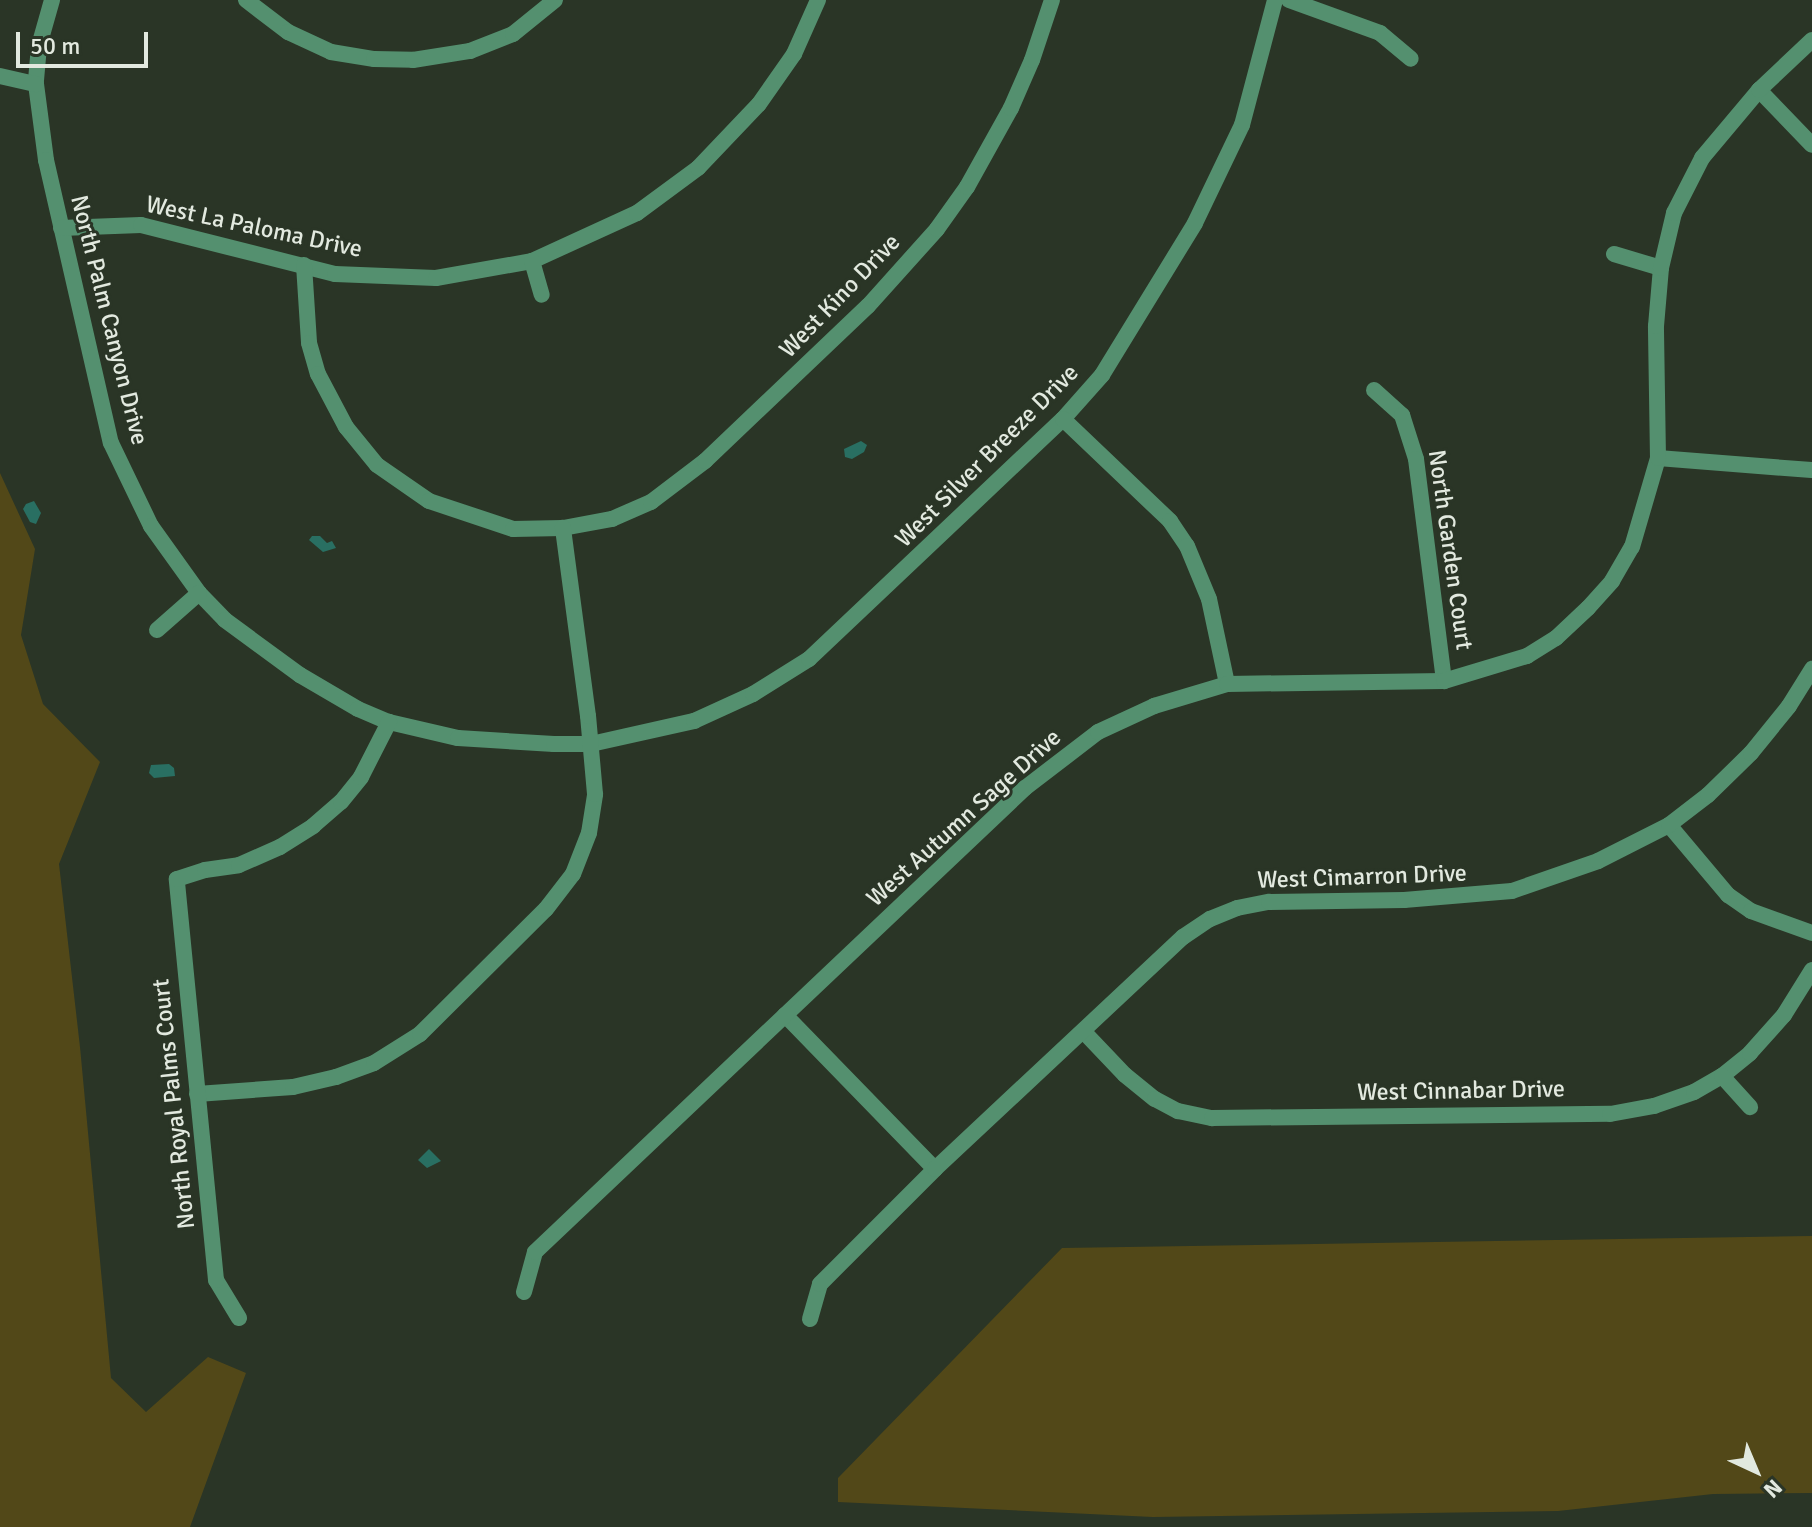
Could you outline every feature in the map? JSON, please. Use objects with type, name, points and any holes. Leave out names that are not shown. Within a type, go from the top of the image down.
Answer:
[{"type":"street","name":"North Palm Canyon Drive","points":[[52,0],[39,46],[36,84],[46,160],[111,443],[151,526],[199,593],[225,620],[300,675],[358,709],[389,722],[499,743],[591,744]]},
{"type":"street","points":[[246,0],[288,32],[331,52],[374,59],[413,60],[470,51],[513,34],[555,0]]},
{"type":"street","name":"West La Paloma Drive","points":[[61,228],[141,225],[335,274],[436,278],[532,261],[637,213],[698,168],[759,104],[794,54],[818,0]]},
{"type":"street","name":"West Kino Drive","points":[[304,265],[309,343],[318,374],[346,427],[377,465],[429,501],[513,529],[563,528],[612,519],[651,502],[681,482],[868,306],[937,229],[974,174],[1032,60],[1052,0]]},
{"type":"street","name":"West Silver Breeze Drive","points":[[591,744],[694,721],[753,694],[809,659],[1063,419],[1102,375],[1195,223],[1242,125],[1275,0]]},
{"type":"street","points":[[1289,0],[1380,33],[1411,59]]},
{"type":"street","name":"West Autumn Sage Drive","points":[[524,1292],[535,1252],[1055,763],[1098,732],[1140,713],[1227,684],[1444,681],[1527,656],[1556,638],[1588,608],[1612,581],[1632,547],[1645,514],[1658,458],[1656,326],[1661,268],[1674,213],[1702,158],[1759,90],[1812,40]]},
{"type":"street","points":[[0,76],[36,84]]},
{"type":"street","points":[[1759,90],[1812,145]]},
{"type":"street","points":[[1614,254],[1661,268]]},
{"type":"street","points":[[532,261],[542,295]]},
{"type":"street","name":"North Garden Court","points":[[1374,390],[1402,415],[1416,459],[1444,681]]},
{"type":"street","points":[[1063,419],[1170,521],[1187,546],[1209,599],[1227,684]]},
{"type":"street","points":[[1658,458],[1812,470]]},
{"type":"street","points":[[197,1094],[293,1087],[336,1077],[374,1063],[420,1034],[546,909],[573,874],[589,833],[595,794],[563,528]]},
{"type":"street","points":[[157,630],[199,593]]},
{"type":"street","name":"West Cimarron Drive","points":[[810,1319],[820,1284],[935,1169],[1183,937],[1210,919],[1237,908],[1269,902],[1404,900],[1512,891],[1598,861],[1669,825],[1708,795],[1751,753],[1812,670]]},
{"type":"street","name":"North Royal Palms Court","points":[[239,1318],[216,1280],[177,879],[239,865],[280,847],[313,826],[341,802],[361,777],[389,722]]},
{"type":"street","points":[[1669,825],[1728,895],[1751,911],[1812,933]]},
{"type":"street","name":"West Cinnabar Drive","points":[[1084,1032],[1125,1075],[1155,1099],[1178,1111],[1212,1118],[1610,1114],[1654,1106],[1694,1092],[1722,1076],[1750,1053],[1784,1015],[1812,970]]},
{"type":"street","points":[[785,1015],[935,1169]]},
{"type":"street","points":[[1722,1076],[1750,1107]]},
{"type":"shaded area","points":[[0,473],[35,549],[21,635],[43,704],[100,762],[59,864],[80,1047],[111,1378],[146,1412],[208,1357],[246,1373],[190,1527],[0,1527]]},
{"type":"shaded area","points":[[1812,1236],[1812,1493],[1713,1494],[1558,1511],[1153,1517],[838,1502],[838,1478],[1062,1248]]},
{"type":"water","points":[[861,441],[867,445],[864,452],[852,459],[845,457],[844,449]]},
{"type":"water","points":[[34,501],[41,513],[36,524],[30,522],[23,509]]},
{"type":"water","points":[[312,536],[320,536],[327,543],[332,541],[336,548],[323,552],[309,540]]},
{"type":"water","points":[[169,764],[174,768],[175,776],[154,778],[149,773],[151,765]]},
{"type":"water","points":[[429,1149],[441,1161],[427,1168],[418,1160]]}]
